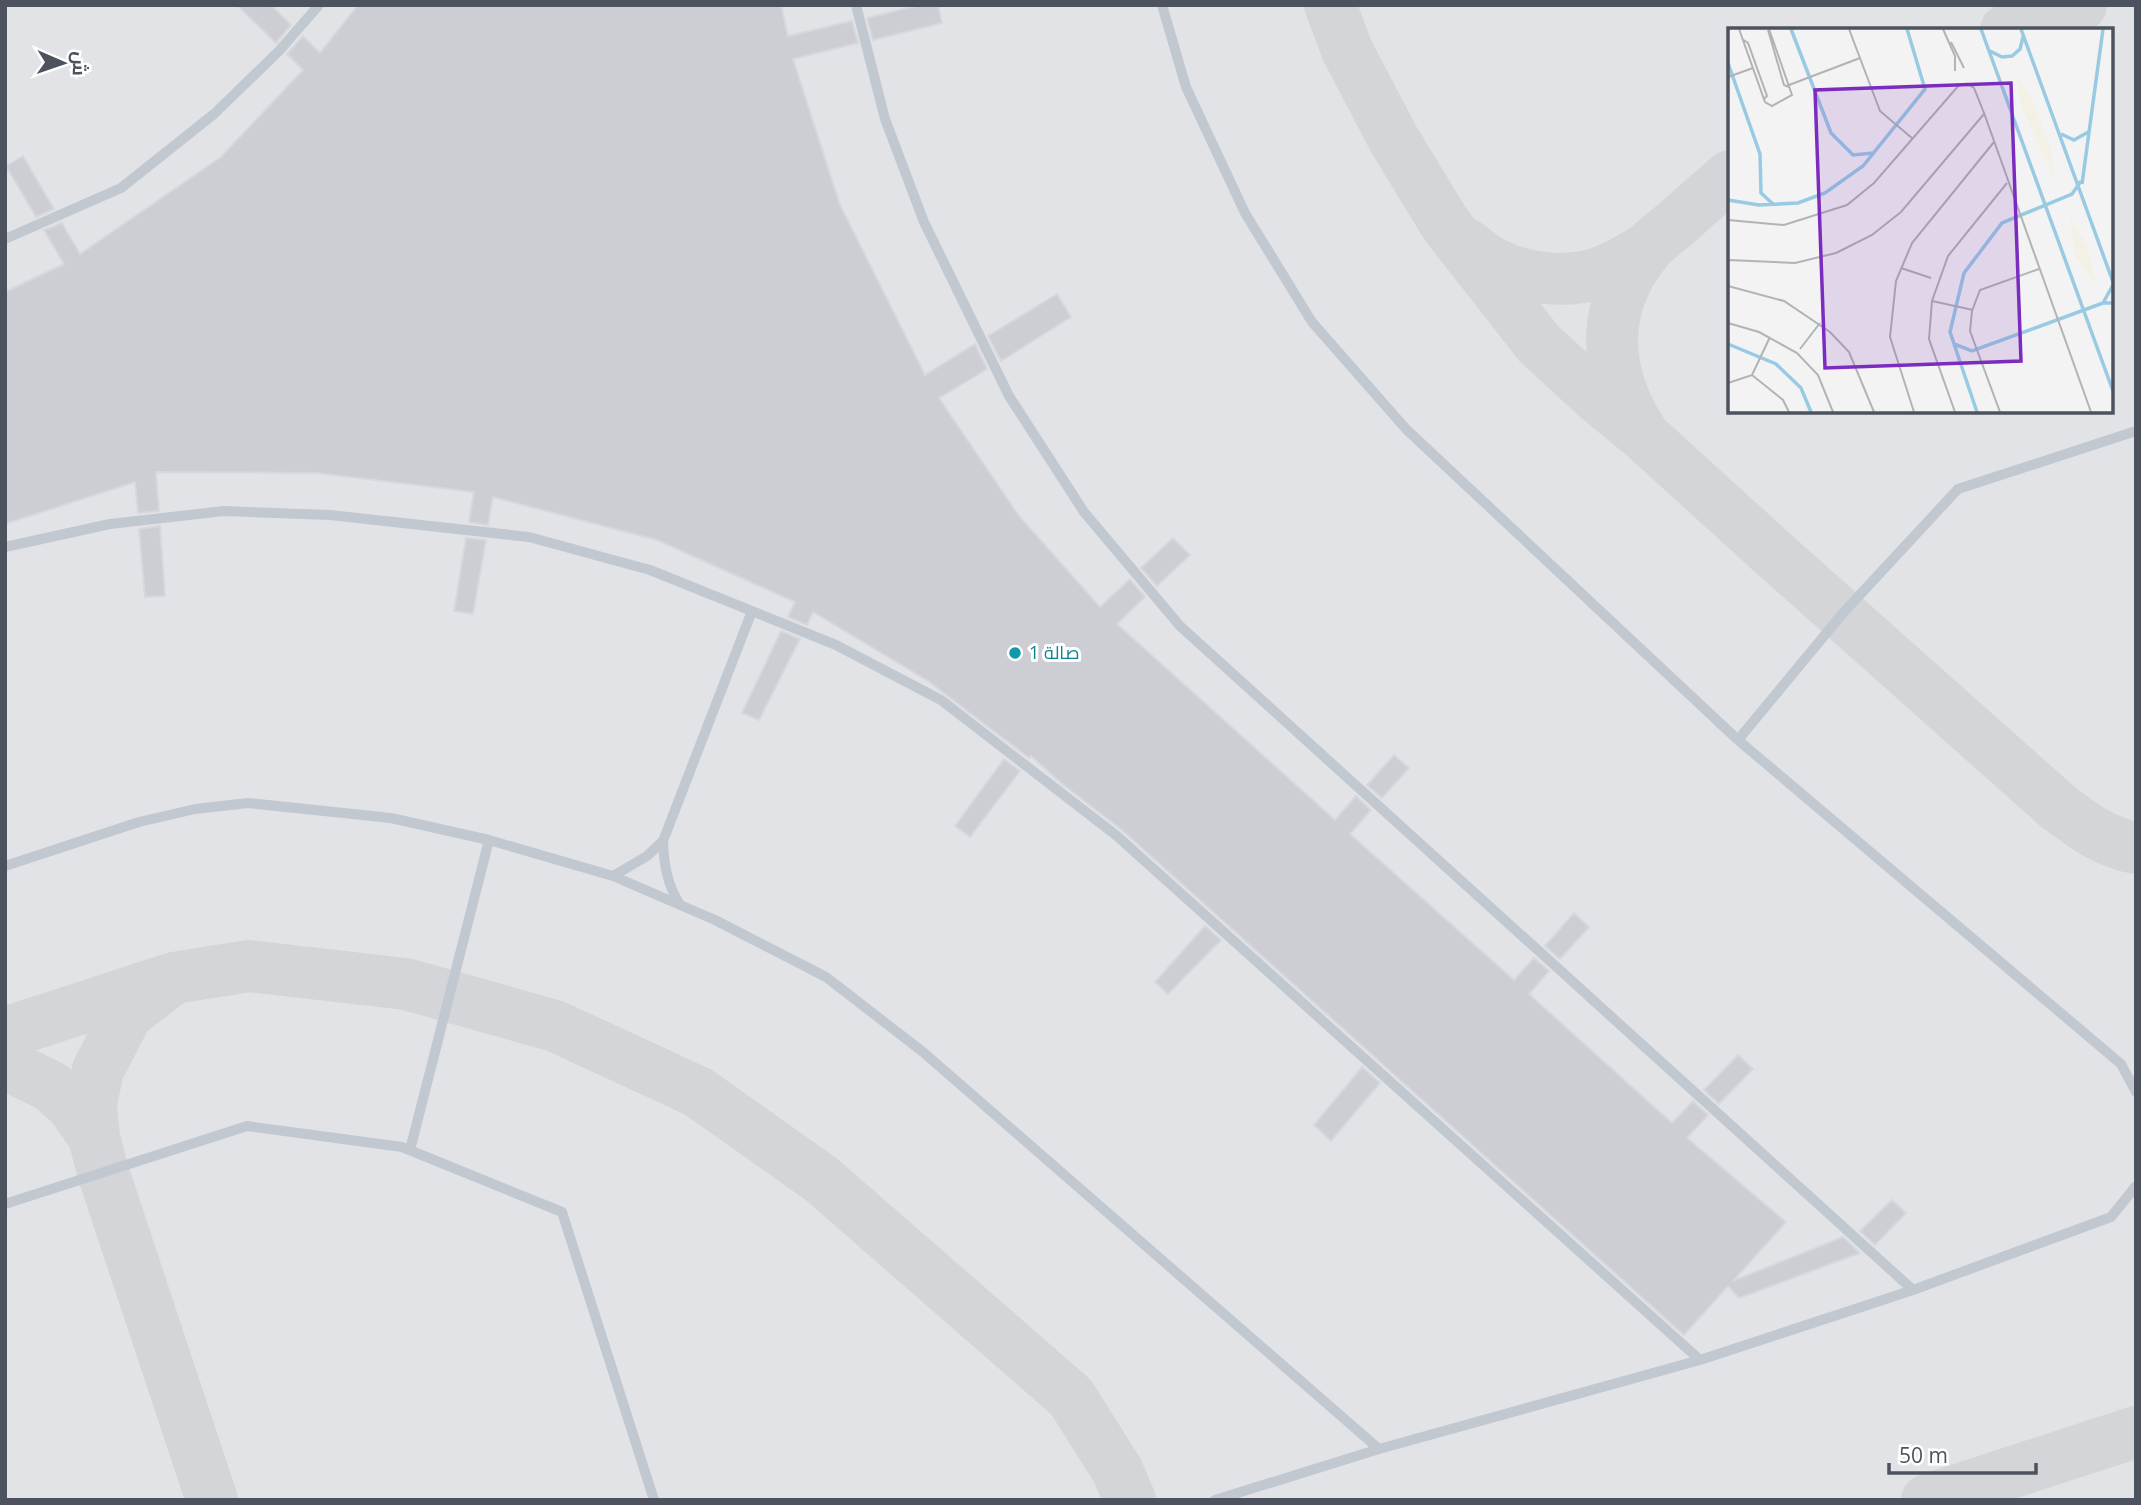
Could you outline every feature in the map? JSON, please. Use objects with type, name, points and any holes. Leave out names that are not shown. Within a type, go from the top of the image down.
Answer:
[{"type":"lane","points":[[5,239],[121,188],[214,114],[279,51],[320,5]]},
{"type":"lane","points":[[856,5],[885,119],[924,222],[1009,396],[1084,512],[1180,626],[1913,1290]]},
{"type":"lane","points":[[1162,5],[1186,87],[1245,213],[1312,322],[1406,429],[1738,740],[2122,1064],[2136,1092]]},
{"type":"lane","points":[[1738,740],[1843,613],[1958,489],[2136,431]]},
{"type":"lane","points":[[5,547],[110,524],[224,511],[330,515],[528,537],[650,570],[836,645],[941,700],[1117,836],[1700,1360]]},
{"type":"lane","points":[[680,905],[670,888],[664,863],[663,841],[752,611]]},
{"type":"lane","points":[[5,866],[139,822],[195,809],[248,803],[391,818],[489,840],[613,876],[715,920],[826,977],[923,1052],[1379,1449]]},
{"type":"lane","points":[[410,1150],[489,840]]},
{"type":"lane","points":[[613,876],[646,856],[663,841]]},
{"type":"lane","points":[[5,1205],[247,1126],[402,1147],[562,1212],[654,1500]]},
{"type":"lane","points":[[1214,1500],[1379,1449],[1700,1360],[1913,1290],[2111,1217],[2136,1186]]},
{"type":"shaded area","points":[[5,5],[2136,5],[2136,1500],[5,1500]]},
{"type":"building","points":[[237,5],[271,5],[291,25],[276,43]]},
{"type":"building","name":"صالة 1","points":[[358,5],[781,5],[788,36],[852,21],[858,43],[793,59],[840,205],[925,375],[975,344],[987,369],[939,398],[1019,516],[1100,607],[1130,579],[1145,597],[1117,624],[1335,820],[1356,796],[1371,810],[1350,834],[1514,980],[1534,958],[1549,971],[1529,994],[1672,1123],[1693,1101],[1708,1115],[1687,1138],[1786,1222],[1733,1281],[1843,1237],[1860,1253],[1739,1298],[1728,1286],[1684,1335],[1122,830],[1031,756],[1029,758],[928,681],[813,612],[807,625],[788,617],[795,602],[657,540],[493,497],[488,525],[469,522],[474,492],[317,473],[156,472],[159,511],[138,513],[135,482],[5,524],[5,292],[64,264],[44,230],[62,223],[80,254],[221,157],[303,70],[287,54],[303,36],[320,53]]},
{"type":"building","points":[[920,5],[938,5],[942,23],[873,40],[867,18]]},
{"type":"building","points":[[23,156],[54,209],[36,217],[6,166]]},
{"type":"building","points":[[1057,294],[1071,317],[1001,361],[988,336]]},
{"type":"building","points":[[160,526],[165,596],[145,597],[139,529]]},
{"type":"building","points":[[466,538],[486,540],[473,614],[454,611]]},
{"type":"building","points":[[1173,538],[1190,555],[1157,586],[1141,568]]},
{"type":"building","points":[[781,631],[800,639],[759,720],[742,713]]},
{"type":"building","points":[[1394,755],[1409,768],[1382,798],[1367,785]]},
{"type":"building","points":[[1004,759],[1020,771],[970,837],[955,826]]},
{"type":"building","points":[[1574,913],[1589,927],[1560,959],[1545,946]]},
{"type":"building","points":[[1205,926],[1221,940],[1168,994],[1155,982]]},
{"type":"building","points":[[1738,1055],[1753,1069],[1719,1104],[1704,1090]]},
{"type":"building","points":[[1362,1067],[1380,1083],[1331,1141],[1314,1125]]},
{"type":"building","points":[[1892,1200],[1906,1213],[1875,1245],[1860,1231]]},
{"type":"taxiway","points":[[1330,5],[1347,50],[1393,138],[1446,225],[1539,344],[2057,806],[2104,837],[2136,848]]},
{"type":"taxiway","points":[[2012,28],[2081,5]]},
{"type":"taxiway","points":[[1640,429],[1628,406],[1613,360],[1612,337],[1622,291],[1648,248],[1728,178]]},
{"type":"taxiway","points":[[1468,245],[1506,269],[1558,279],[1596,274],[1649,247]]},
{"type":"taxiway","points":[[5,1033],[174,978],[249,966],[406,984],[555,1026],[698,1092],[821,1179],[1071,1397],[1117,1470],[1130,1500]]},
{"type":"taxiway","points":[[166,984],[127,1014],[98,1070],[91,1103],[94,1137],[103,1172],[212,1500]]},
{"type":"taxiway","points":[[5,1064],[50,1086],[72,1105],[94,1137]]},
{"type":"taxiway","points":[[1927,1500],[2136,1432]]},
{"type":"place","name":"صالة 1","points":[[1015,653]]}]
